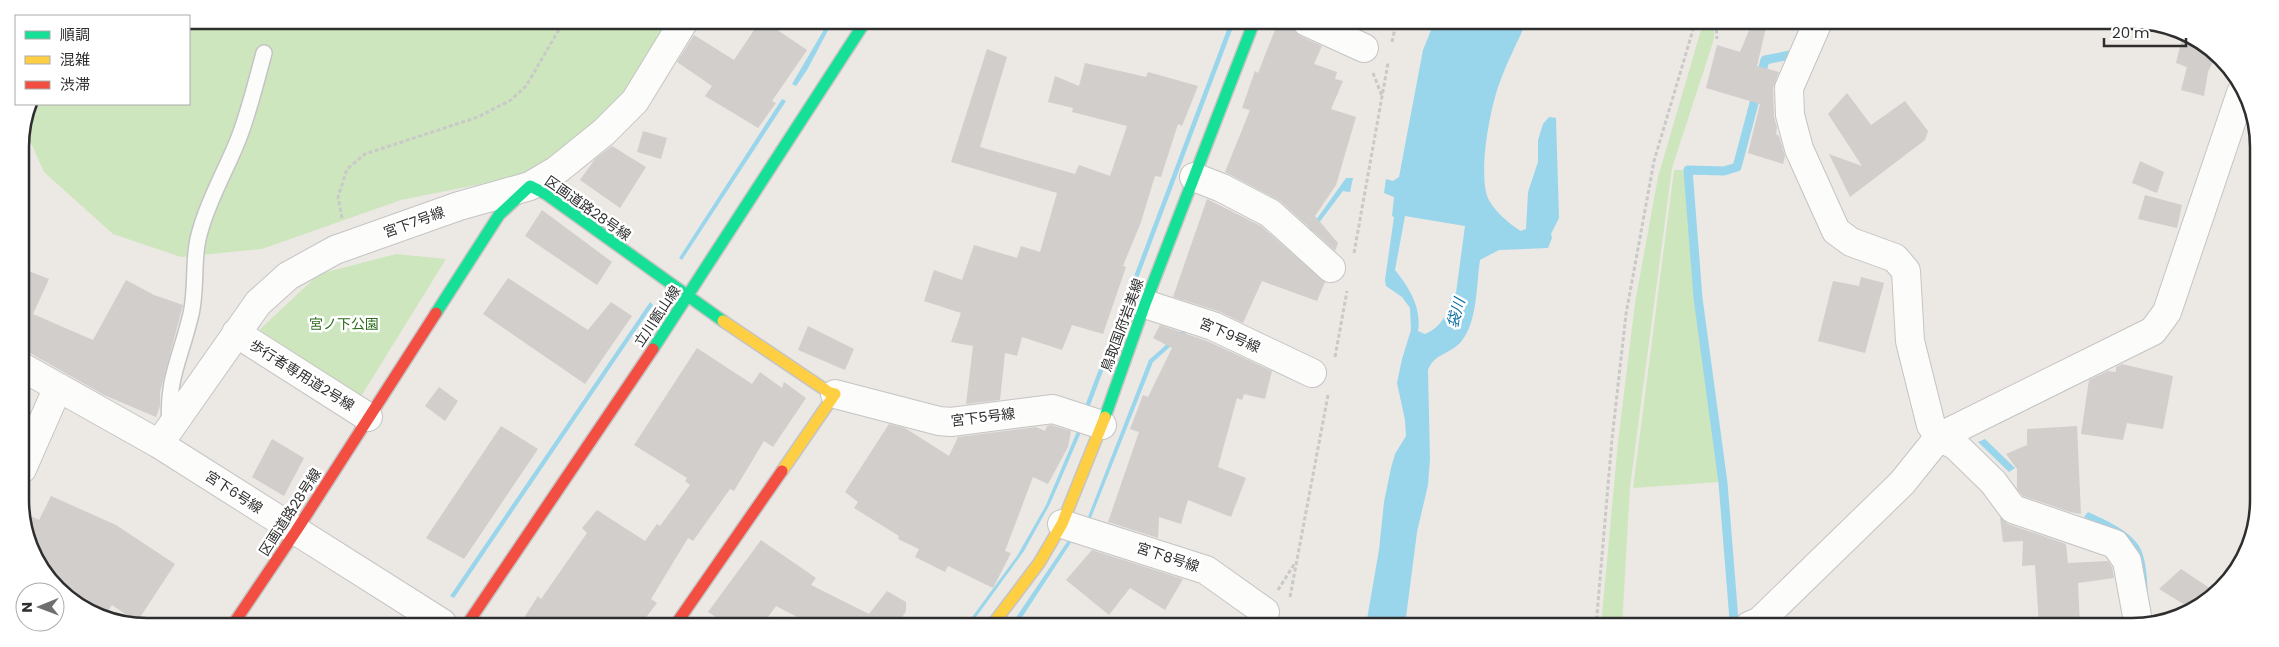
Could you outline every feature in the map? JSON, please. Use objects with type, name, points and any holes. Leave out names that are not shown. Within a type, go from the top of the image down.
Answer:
[{"type":"street","name":"宮下7号線","points":[[165,435],[258,303],[288,276],[335,250],[459,206],[530,186],[570,159],[604,132],[635,101],[679,29]]},
{"type":"street","name":"立川甑山線","points":[[472,618],[688,297],[860,29]]},
{"type":"street","name":"鳥取国府岩美線","points":[[998,618],[1039,563],[1062,524],[1102,425],[1145,304],[1251,29]]},
{"type":"street","points":[[1322,29],[1364,48]]},
{"type":"street","points":[[1815,29],[1789,88],[1790,115],[1799,149],[1836,231],[1851,242],[1895,258],[1906,272],[1910,340],[1931,425],[1939,437],[1956,446],[1987,476],[2013,509],[2115,544],[2127,561],[2137,618]]},
{"type":"street","points":[[1763,618],[1902,483],[1939,437],[2153,331],[2167,312],[2239,98]]},
{"type":"street","points":[[1194,177],[1222,188],[1270,213],[1344,270]]},
{"type":"street","name":"区画道路28号線","points":[[237,618],[296,531],[499,215],[530,186],[546,194],[688,297],[834,394]]},
{"type":"street","name":"宮下9号線","points":[[1145,304],[1213,326],[1325,375]]},
{"type":"street","name":"歩行者専用道2号線","points":[[236,333],[368,417]]},
{"type":"street","name":"宮下6号線","points":[[29,371],[58,387],[165,435],[296,531],[434,618]]},
{"type":"street","points":[[29,453],[58,387]]},
{"type":"street","points":[[680,618],[834,394]]},
{"type":"street","name":"宮下5号線","points":[[834,394],[939,421],[951,422],[1053,409],[1102,425]]},
{"type":"street","name":"宮下8号線","points":[[1062,524],[1206,570],[1276,609]]},
{"type":"lane","points":[[165,435],[171,383],[191,316],[194,260],[200,229],[238,140],[264,53]]},
{"type":"path","points":[[354,243],[342,220],[338,197],[348,169],[365,154],[478,117],[511,100],[526,86],[559,29]]},
{"type":"path","points":[[1390,50],[1395,29]]},
{"type":"path","points":[[1597,618],[1612,438],[1626,314],[1654,161],[1693,29]]},
{"type":"path","points":[[1716,29],[1717,39]]},
{"type":"path","points":[[1276,609],[1325,375],[1344,270],[1389,59]]},
{"type":"green space","points":[[190,29],[673,29],[621,105],[550,167],[496,181],[401,200],[262,249],[181,257],[113,234],[44,172],[29,139],[37,105],[190,105]]},
{"type":"green space","points":[[1701,29],[1714,29],[1714,39],[1672,168],[1630,487],[1622,618],[1602,618],[1618,442],[1635,303],[1658,177]]},
{"type":"green space","points":[[1674,170],[1685,170],[1695,303],[1719,482],[1633,488]]},
{"type":"green space","name":"宮ノ下公園","points":[[396,254],[446,259],[360,398],[256,333],[319,274]]},
{"type":"water","points":[[824,29],[829,29],[807,70],[796,86],[792,84]]},
{"type":"water","points":[[1227,29],[1232,29],[1086,416],[1082,414]]},
{"type":"water","name":"袋川","points":[[1432,29],[1523,29],[1504,72],[1493,104],[1485,151],[1484,180],[1486,192],[1495,209],[1510,224],[1521,231],[1526,229],[1528,192],[1538,162],[1538,140],[1543,124],[1549,117],[1556,118],[1559,218],[1551,234],[1552,238],[1548,248],[1499,250],[1480,260],[1473,315],[1466,335],[1460,343],[1434,361],[1428,370],[1430,459],[1428,485],[1417,532],[1406,618],[1367,618],[1379,550],[1384,502],[1391,468],[1395,454],[1406,436],[1405,420],[1397,383],[1411,330],[1410,308],[1402,297],[1386,286],[1385,280],[1394,217],[1392,216],[1394,197],[1384,193],[1386,179],[1393,181],[1399,177],[1423,50]],"holes":[[[1405,216],[1465,226],[1456,293],[1452,293],[1447,312],[1437,327],[1425,334],[1418,331],[1418,314],[1413,298],[1395,270]]]},
{"type":"water","points":[[782,99],[786,101],[682,260],[679,258]]},
{"type":"water","points":[[1346,178],[1353,178],[1350,192],[1343,191],[1309,236],[1306,234]]},
{"type":"water","points":[[650,302],[653,305],[454,598],[450,596]]},
{"type":"water","points":[[1185,328],[1188,331],[1153,362],[1089,523],[1086,522],[1149,360]]},
{"type":"water","points":[[1081,422],[1085,423],[1050,504],[1024,551],[975,618],[971,618],[1017,556],[1046,505]]},
{"type":"water","points":[[1985,439],[2015,468],[2009,472],[1978,442]]},
{"type":"water","points":[[2088,512],[2123,530],[2139,546],[2142,551],[2147,577],[2148,596],[2142,600],[2117,535],[2084,517]]},
{"type":"water","points":[[1069,539],[1072,541],[1022,618],[1016,618]]},
{"type":"building","points":[[755,29],[776,29],[807,50],[772,101],[776,103],[758,128],[705,96],[712,86],[677,62],[694,35],[734,60]]},
{"type":"building","points":[[1275,29],[1294,29],[1300,36],[1322,46],[1314,64],[1337,72],[1335,79],[1343,81],[1331,109],[1356,117],[1336,185],[1315,216],[1338,243],[1335,251],[1280,201],[1225,172],[1250,110],[1242,108],[1255,71],[1258,73]]},
{"type":"building","points":[[1750,29],[1766,29],[1757,66],[1779,72],[1773,88],[1774,116],[1777,128],[1776,134],[1779,136],[1785,156],[1783,164],[1748,153],[1760,104],[1706,88],[1717,45],[1740,52]]},
{"type":"building","points":[[2182,40],[2214,61],[2208,72],[2204,96],[2181,90],[2187,67],[2176,63]]},
{"type":"building","points":[[987,49],[1007,57],[980,147],[1075,174],[1079,165],[1110,176],[1127,126],[1072,112],[1073,108],[1048,102],[1055,76],[1079,86],[1085,63],[1146,77],[1148,72],[1198,86],[1182,126],[1178,124],[1161,177],[1155,176],[1141,222],[1123,266],[1126,267],[1103,334],[1072,325],[1062,350],[1022,337],[1017,356],[1005,353],[1000,400],[966,404],[973,346],[951,342],[961,313],[924,301],[934,270],[962,280],[974,245],[1017,258],[1021,246],[1040,252],[1057,193],[951,162]]},
{"type":"building","points":[[1847,93],[1871,125],[1905,101],[1928,131],[1925,140],[1850,197],[1829,154],[1862,166],[1828,114]]},
{"type":"building","points":[[643,131],[667,138],[661,159],[637,152]]},
{"type":"building","points":[[612,146],[646,167],[620,208],[580,180],[595,159]]},
{"type":"building","points":[[2140,161],[2164,172],[2157,193],[2132,183]]},
{"type":"building","points":[[2145,195],[2182,205],[2177,228],[2138,219]]},
{"type":"building","points":[[1207,199],[1261,226],[1325,282],[1317,301],[1262,281],[1243,323],[1218,311],[1173,297]]},
{"type":"building","points":[[542,210],[612,262],[597,285],[525,236]]},
{"type":"building","points":[[29,271],[49,279],[33,314],[93,340],[126,280],[154,295],[183,305],[160,392],[160,406],[156,417],[104,395],[30,353]]},
{"type":"building","points":[[1861,277],[1884,283],[1865,353],[1818,341],[1833,281],[1859,286]]},
{"type":"building","points":[[508,278],[588,330],[611,302],[632,316],[585,384],[483,314]]},
{"type":"building","points":[[1160,325],[1207,341],[1272,371],[1265,399],[1244,394],[1242,400],[1237,398],[1218,467],[1246,478],[1231,517],[1188,500],[1181,524],[1159,517],[1158,538],[1108,522],[1139,432],[1130,429],[1143,395],[1148,397],[1172,348],[1153,338]]},
{"type":"building","points":[[808,326],[854,349],[845,370],[798,350]]},
{"type":"building","points":[[697,348],[752,384],[760,372],[782,388],[784,382],[806,398],[773,447],[764,441],[734,491],[730,489],[693,541],[688,538],[651,599],[657,603],[646,618],[524,618],[538,596],[541,599],[587,533],[582,528],[597,510],[645,541],[657,524],[660,526],[690,485],[685,481],[687,478],[634,445]]},
{"type":"building","points":[[2122,364],[2173,376],[2163,429],[2127,423],[2123,440],[2081,434],[2089,380],[2108,371],[2116,372],[2116,367]]},
{"type":"building","points":[[439,387],[458,401],[445,421],[425,406]]},
{"type":"building","points":[[889,424],[905,428],[949,456],[958,437],[1036,427],[1045,431],[1047,426],[1051,425],[1071,431],[1068,447],[1048,484],[1033,477],[1005,551],[1011,553],[993,588],[948,566],[945,572],[915,557],[919,549],[898,539],[899,536],[854,508],[858,502],[845,492]]},
{"type":"building","points":[[501,426],[538,449],[464,559],[426,538]]},
{"type":"building","points":[[2077,426],[2081,514],[2023,496],[2017,489],[2017,469],[2006,454],[2027,445],[2027,429]]},
{"type":"building","points":[[272,439],[304,458],[284,496],[252,477]]},
{"type":"building","points":[[51,496],[116,525],[175,564],[140,618],[129,617],[112,605],[108,611],[81,598],[65,585],[65,582],[58,578],[41,552],[35,538],[30,516],[39,520]]},
{"type":"building","points":[[2000,517],[2008,524],[2066,544],[2068,563],[2108,561],[2112,567],[2114,578],[2078,583],[2080,618],[2039,618],[2035,565],[2022,566],[2023,541],[2003,542]]},
{"type":"building","points":[[761,540],[816,578],[811,585],[869,614],[887,591],[906,602],[906,611],[902,618],[799,618],[776,606],[767,618],[718,618],[708,612]]},
{"type":"building","points":[[1092,550],[1183,579],[1165,610],[1130,588],[1109,615],[1066,580]]},
{"type":"building","points":[[2181,569],[2210,589],[2185,605],[2159,589]]},
{"type":"waterway","points":[[1760,79],[1765,60],[1795,54]]},
{"type":"waterway","points":[[1734,618],[1723,483],[1698,298],[1688,170],[1724,171],[1737,167],[1757,92]]},
{"type":"traffic: fast","points":[[653,349],[860,29]]},
{"type":"traffic: fast","points":[[1105,417],[1145,304],[1251,29]]},
{"type":"traffic: fast","points":[[436,313],[499,215],[530,186],[546,194],[723,321]]},
{"type":"traffic: slow","points":[[723,321],[830,393],[835,394],[782,471]]},
{"type":"traffic: slow","points":[[998,618],[1039,563],[1062,524],[1105,417]]},
{"type":"traffic: jam","points":[[237,618],[296,531],[436,313]]},
{"type":"traffic: jam","points":[[471,618],[653,349]]},
{"type":"traffic: jam","points":[[680,618],[782,471]]}]
